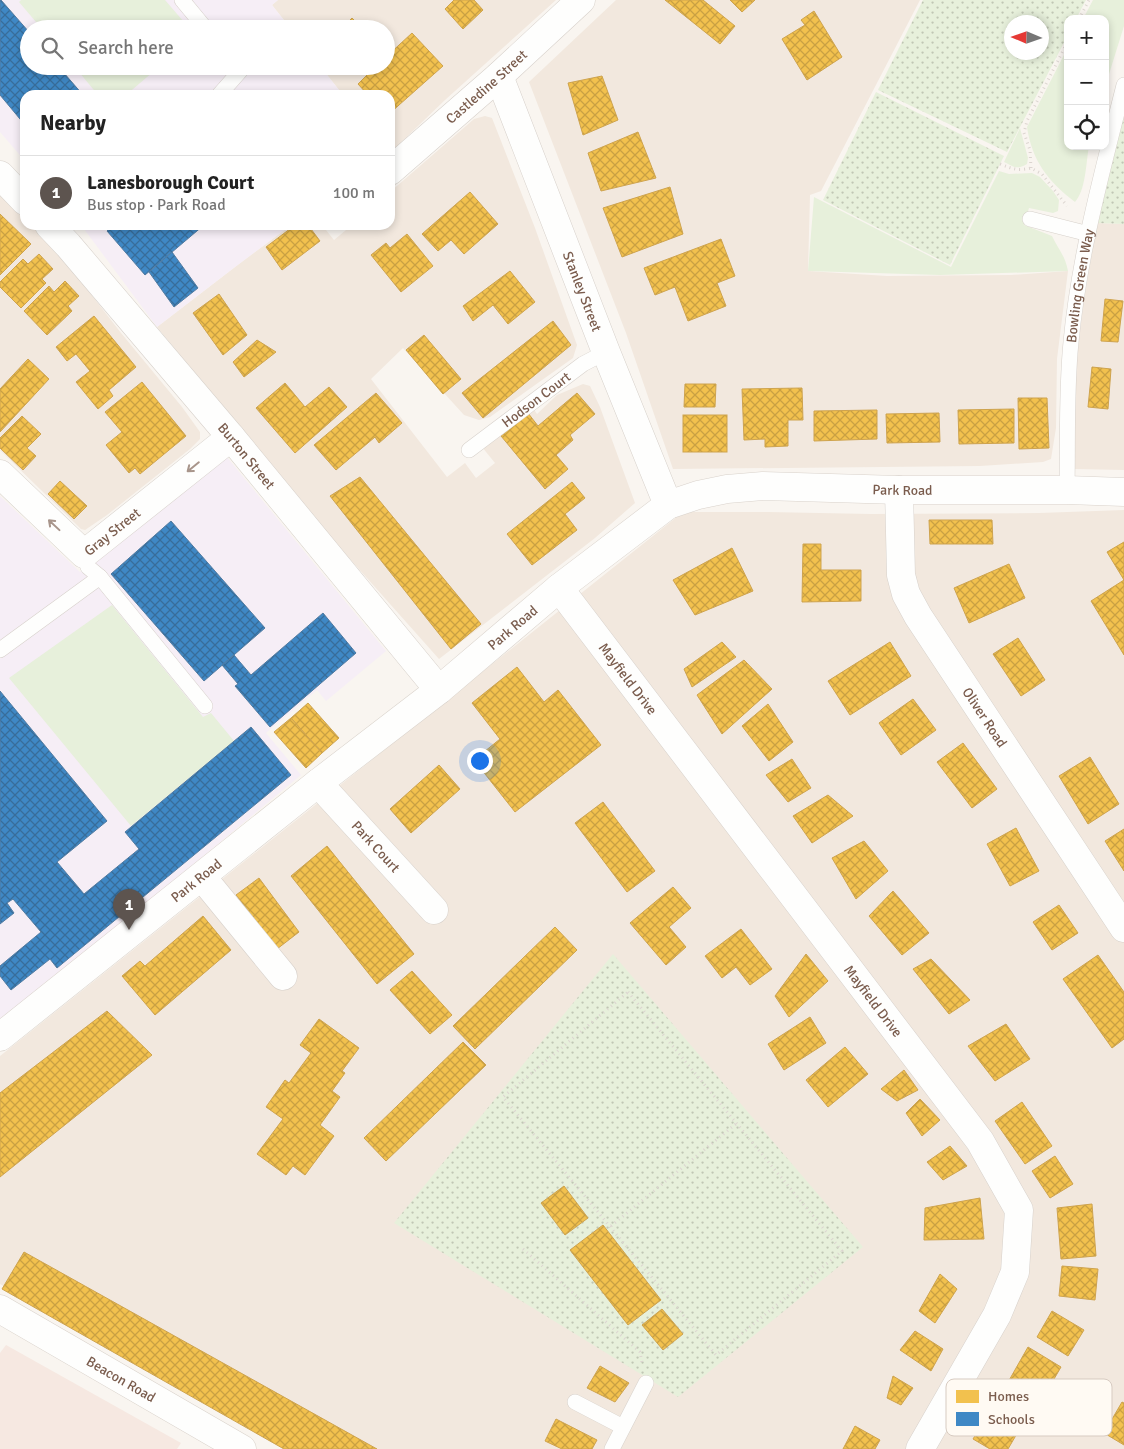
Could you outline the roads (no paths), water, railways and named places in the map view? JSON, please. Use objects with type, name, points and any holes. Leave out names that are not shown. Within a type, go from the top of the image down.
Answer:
[{"type":"street","name":"Castledine Street","points":[[395,167],[499,76],[580,0]]},
{"type":"street","name":"Stanley Street","points":[[499,76],[606,352],[668,505]]},
{"type":"street","points":[[0,175],[20,195]]},
{"type":"street","name":"Burton Street","points":[[54,230],[231,437],[439,690]]},
{"type":"street","name":"Gray Street","points":[[0,474],[84,554],[231,437]]},
{"type":"street","name":"Park Road","points":[[0,1037],[318,783],[439,690],[559,588],[668,505],[698,494],[763,486],[899,490],[1068,490],[1124,492]]},
{"type":"street","name":"Oliver Road","points":[[899,490],[901,575],[906,594],[918,616],[1124,928]]},
{"type":"street","name":"Mayfield Drive","points":[[559,588],[980,1141],[1019,1210],[1015,1272],[1001,1307],[961,1379]]},
{"type":"street","name":"Park Court","points":[[318,783],[434,910]]},
{"type":"street","points":[[202,877],[283,976]]},
{"type":"street","name":"Beacon Road","points":[[0,1309],[242,1449]]},
{"type":"street","name":"Mayfield Drive","points":[[920,1449],[946,1405]]},
{"type":"lane","points":[[182,0],[199,20]]},
{"type":"lane","points":[[223,90],[237,75]]},
{"type":"lane","name":"Bowling Green Way","points":[[1068,490],[1068,403],[1071,342],[1085,233],[1124,85]]},
{"type":"lane","points":[[1030,219],[1085,233]]},
{"type":"lane","name":"Hodson Court","points":[[469,450],[584,364],[606,352]]},
{"type":"lane","points":[[84,554],[88,567],[100,577],[205,706]]},
{"type":"lane","points":[[0,650],[100,577]]},
{"type":"lane","points":[[612,1449],[646,1383]]},
{"type":"lane","points":[[575,1402],[624,1427]]},
{"type":"place","name":"Lanesborough Court","points":[[129,930]]}]
